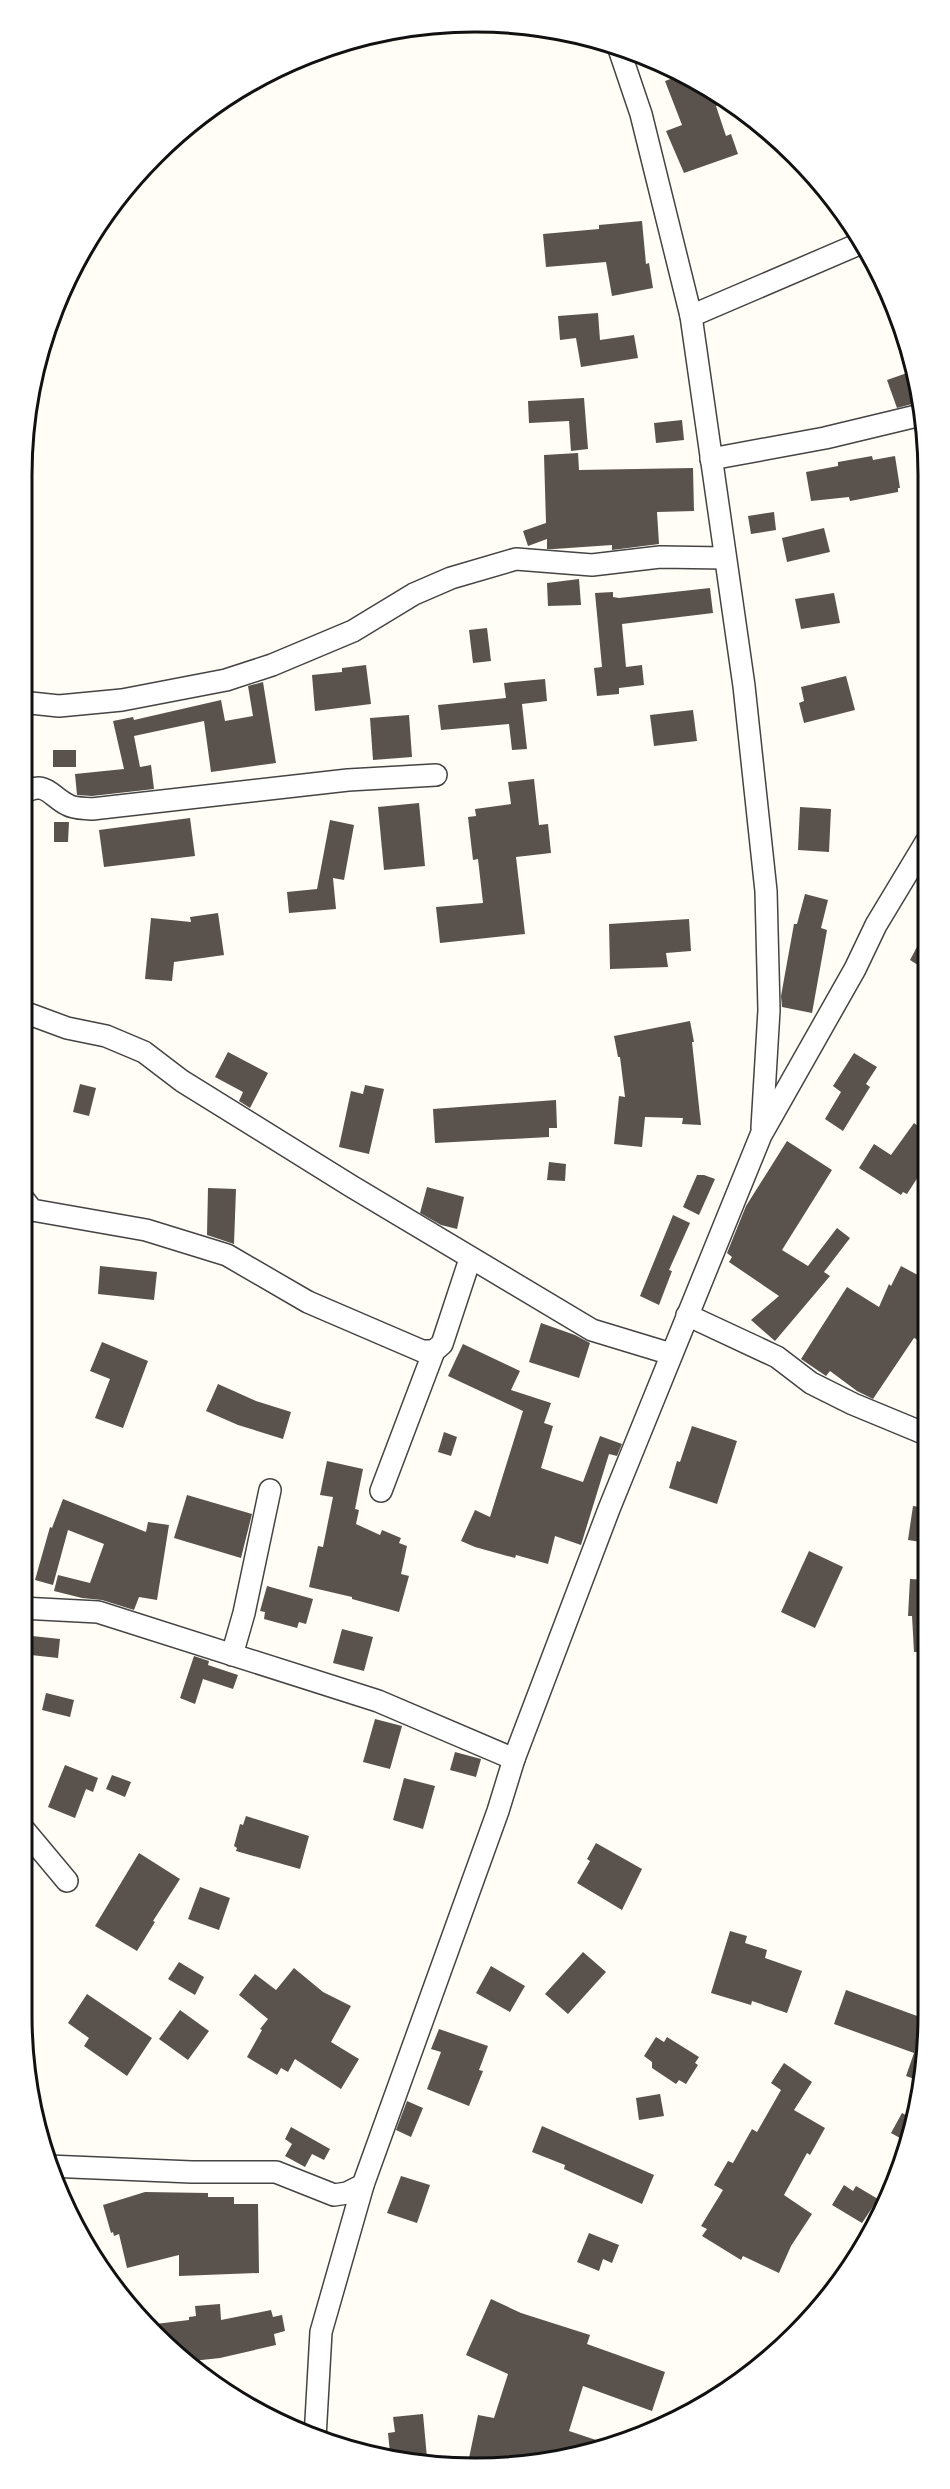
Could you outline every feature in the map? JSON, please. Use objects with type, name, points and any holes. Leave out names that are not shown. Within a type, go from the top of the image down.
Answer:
[{"type":"street","points":[[622,56],[641,114],[691,316],[744,686],[766,891],[769,1010],[761,1135]]},
{"type":"street","points":[[691,316],[855,246]]},
{"type":"street","points":[[711,459],[825,438],[915,416]]},
{"type":"street","points":[[32,703],[59,706],[122,700],[226,680],[272,665],[353,631],[414,594],[451,578],[516,559],[591,566],[660,558],[725,558]]},
{"type":"street","points":[[32,790],[38,788],[51,790],[70,807],[93,809],[348,780],[436,775]]},
{"type":"street","points":[[316,2428],[321,2332],[363,2185],[498,1811],[514,1759],[609,1509],[761,1135],[855,969],[876,925],[918,855]]},
{"type":"street","points":[[32,1015],[67,1028],[106,1036],[144,1052],[182,1081],[470,1259],[517,1284],[591,1330],[672,1354]]},
{"type":"street","points":[[32,1210],[146,1230],[227,1255],[308,1302],[422,1351],[434,1351]]},
{"type":"street","points":[[381,1491],[434,1351],[442,1344],[470,1259]]},
{"type":"street","points":[[687,1315],[777,1357],[811,1383],[853,1404],[918,1431]]},
{"type":"street","points":[[232,1655],[244,1613],[270,1490]]},
{"type":"street","points":[[32,1609],[98,1612],[378,1701],[514,1759]]},
{"type":"street","points":[[32,1839],[67,1881]]},
{"type":"street","points":[[58,2166],[192,2172],[276,2172],[334,2195],[347,2193],[363,2185]]},
{"type":"building","points":[[673,78],[719,105],[716,106],[726,136],[731,134],[738,154],[684,173],[666,131],[682,125],[665,81]]},
{"type":"building","points":[[642,221],[646,264],[649,263],[653,288],[612,296],[606,262],[546,267],[543,234],[599,229],[599,225]]},
{"type":"building","points":[[598,313],[600,340],[634,335],[638,358],[581,367],[576,338],[560,340],[558,316]]},
{"type":"building","points":[[906,373],[913,404],[897,408],[887,380]]},
{"type":"building","points":[[584,398],[588,449],[571,451],[569,421],[529,423],[528,401]]},
{"type":"building","points":[[682,420],[684,440],[656,443],[654,423]]},
{"type":"building","points":[[578,453],[579,470],[693,468],[694,511],[657,512],[659,544],[612,550],[612,545],[547,549],[547,539],[528,546],[523,531],[546,523],[544,455]]},
{"type":"building","points":[[872,456],[873,460],[895,456],[900,488],[898,492],[850,501],[849,497],[811,501],[806,472],[838,466],[838,462]]},
{"type":"building","points":[[774,512],[776,530],[751,534],[748,516]]},
{"type":"building","points":[[824,528],[830,552],[787,562],[782,538]]},
{"type":"building","points":[[579,579],[581,605],[548,606],[547,583]]},
{"type":"building","points":[[710,588],[713,613],[622,624],[626,667],[642,665],[644,685],[619,688],[619,694],[597,696],[594,668],[602,667],[595,593],[613,592],[613,597],[619,598]]},
{"type":"building","points":[[834,593],[840,623],[801,629],[795,599]]},
{"type":"building","points":[[487,628],[491,661],[473,663],[469,630]]},
{"type":"building","points":[[366,665],[371,704],[315,711],[312,675],[342,672],[342,668]]},
{"type":"building","points":[[846,676],[855,710],[804,723],[799,703],[804,701],[801,687]]},
{"type":"building","points":[[545,679],[547,701],[522,704],[527,749],[512,750],[509,724],[441,730],[438,705],[506,698],[504,683]]},
{"type":"building","points":[[263,682],[276,763],[211,772],[204,721],[134,736],[140,767],[151,765],[154,789],[92,796],[77,795],[75,774],[124,769],[113,721],[133,717],[134,720],[221,700],[225,721],[253,716],[248,686]]},
{"type":"building","points":[[693,710],[697,741],[654,746],[650,715]]},
{"type":"building","points":[[409,715],[412,757],[373,760],[370,718]]},
{"type":"building","points":[[53,750],[76,750],[76,767],[53,767]]},
{"type":"building","points":[[534,779],[539,825],[548,824],[551,853],[516,857],[525,934],[440,943],[436,907],[483,903],[478,859],[473,860],[468,817],[476,816],[475,809],[511,804],[508,782]]},
{"type":"building","points":[[419,803],[425,866],[384,870],[378,807]]},
{"type":"building","points":[[800,807],[831,809],[829,852],[798,850]]},
{"type":"building","points":[[190,818],[195,856],[104,867],[99,830]]},
{"type":"building","points":[[330,820],[354,825],[344,880],[333,878],[336,909],[289,913],[287,892],[317,889]]},
{"type":"building","points":[[54,822],[69,822],[68,842],[54,842]]},
{"type":"building","points":[[805,894],[828,900],[821,928],[827,930],[812,1013],[782,1007],[781,996],[794,924],[797,924]]},
{"type":"building","points":[[218,913],[224,955],[174,962],[172,981],[145,979],[151,918],[191,922],[190,917]]},
{"type":"building","points":[[689,919],[691,951],[666,953],[668,967],[610,969],[609,924]]},
{"type":"building","points":[[918,945],[918,965],[910,960]]},
{"type":"building","points":[[690,1021],[701,1125],[682,1124],[683,1118],[645,1117],[642,1147],[614,1144],[619,1096],[625,1097],[620,1057],[618,1057],[614,1036]]},
{"type":"building","points":[[228,1052],[268,1073],[250,1108],[239,1101],[243,1092],[215,1077]]},
{"type":"building","points":[[854,1053],[877,1067],[866,1084],[870,1087],[843,1131],[825,1119],[841,1092],[833,1086]]},
{"type":"building","points":[[80,1084],[96,1088],[89,1116],[73,1112]]},
{"type":"building","points":[[365,1085],[384,1089],[369,1154],[339,1147],[351,1091],[363,1094]]},
{"type":"building","points":[[556,1100],[557,1128],[549,1128],[549,1137],[435,1143],[433,1109]]},
{"type":"building","points":[[914,1123],[918,1126],[918,1177],[907,1194],[903,1192],[901,1195],[859,1168],[874,1144],[891,1155]]},
{"type":"building","points":[[787,1141],[832,1170],[782,1250],[808,1266],[837,1228],[850,1238],[824,1272],[830,1276],[775,1341],[751,1320],[779,1296],[729,1262],[732,1257],[727,1253],[746,1206]]},
{"type":"building","points":[[549,1162],[566,1164],[565,1181],[547,1180]]},
{"type":"building","points":[[697,1175],[715,1179],[699,1215],[683,1207]]},
{"type":"building","points":[[427,1187],[464,1197],[457,1229],[441,1225],[420,1213]]},
{"type":"building","points":[[208,1188],[236,1189],[234,1244],[207,1235]]},
{"type":"building","points":[[673,1215],[690,1223],[669,1270],[672,1271],[659,1305],[640,1296]]},
{"type":"building","points":[[100,1266],[157,1272],[154,1300],[98,1294]]},
{"type":"building","points":[[901,1266],[918,1275],[918,1340],[914,1338],[873,1399],[857,1391],[830,1371],[826,1376],[801,1359],[847,1287],[879,1307],[889,1284],[891,1286]]},
{"type":"building","points":[[541,1323],[590,1343],[579,1378],[529,1362]]},
{"type":"building","points":[[102,1342],[148,1361],[123,1428],[95,1418],[110,1379],[90,1371]]},
{"type":"building","points":[[463,1344],[520,1371],[511,1390],[551,1403],[544,1423],[553,1426],[541,1468],[583,1482],[600,1436],[622,1444],[617,1456],[609,1454],[581,1545],[555,1536],[548,1564],[516,1555],[515,1558],[461,1541],[475,1510],[490,1517],[523,1411],[448,1376]]},
{"type":"building","points":[[218,1384],[256,1401],[291,1412],[283,1439],[238,1425],[206,1411]]},
{"type":"building","points":[[692,1426],[737,1441],[717,1504],[669,1488],[677,1461],[680,1462]]},
{"type":"building","points":[[444,1432],[457,1437],[451,1456],[438,1452]]},
{"type":"building","points":[[327,1461],[363,1469],[355,1509],[359,1510],[356,1524],[380,1535],[382,1530],[401,1538],[399,1543],[407,1546],[401,1574],[409,1576],[399,1612],[352,1599],[352,1597],[309,1587],[318,1546],[323,1547],[333,1497],[320,1495]]},
{"type":"building","points":[[187,1495],[252,1514],[241,1558],[174,1538]]},
{"type":"building","points":[[63,1499],[146,1532],[148,1522],[169,1525],[157,1600],[139,1597],[134,1610],[102,1600],[54,1591],[58,1575],[90,1583],[104,1544],[68,1530],[53,1585],[35,1580],[50,1527],[52,1528]]},
{"type":"building","points":[[913,1506],[918,1507],[918,1542],[908,1540]]},
{"type":"building","points":[[809,1551],[843,1567],[815,1628],[781,1612]]},
{"type":"building","points":[[910,1579],[918,1579],[918,1652],[914,1652],[912,1616],[908,1616]]},
{"type":"building","points":[[267,1586],[313,1599],[306,1624],[299,1622],[297,1628],[264,1619],[265,1612],[260,1611]]},
{"type":"building","points":[[342,1629],[373,1637],[364,1671],[333,1663]]},
{"type":"building","points":[[32,1636],[60,1639],[58,1658],[32,1655]]},
{"type":"building","points":[[194,1656],[209,1661],[208,1665],[238,1675],[233,1689],[203,1679],[195,1704],[180,1698]]},
{"type":"building","points":[[46,1693],[74,1700],[70,1717],[42,1710]]},
{"type":"building","points":[[375,1719],[402,1726],[390,1769],[363,1762]]},
{"type":"building","points":[[455,1752],[481,1759],[476,1777],[450,1770]]},
{"type":"building","points":[[65,1765],[98,1778],[93,1792],[86,1789],[75,1818],[48,1807]]},
{"type":"building","points":[[112,1775],[131,1782],[125,1797],[106,1789]]},
{"type":"building","points":[[404,1778],[435,1786],[423,1829],[393,1820]]},
{"type":"building","points":[[246,1816],[309,1836],[300,1869],[236,1851],[237,1848],[234,1846],[240,1824],[243,1825]]},
{"type":"building","points":[[596,1843],[642,1869],[622,1910],[577,1883],[590,1861],[587,1859]]},
{"type":"building","points":[[139,1853],[180,1879],[137,1951],[95,1926]]},
{"type":"building","points":[[200,1887],[230,1898],[219,1930],[188,1919]]},
{"type":"building","points":[[730,1931],[747,1936],[745,1943],[767,1950],[765,1958],[802,1971],[787,2013],[752,2001],[751,2005],[711,1993]]},
{"type":"building","points":[[583,1952],[606,1972],[568,2014],[545,1994]]},
{"type":"building","points":[[179,1962],[204,1977],[195,1995],[168,1979]]},
{"type":"building","points":[[491,1966],[525,1986],[510,2012],[476,1993]]},
{"type":"building","points":[[294,1968],[323,1992],[351,2006],[331,2042],[359,2059],[341,2089],[295,2059],[288,2072],[281,2068],[277,2075],[247,2057],[262,2030],[260,2029],[268,2019],[239,1995],[255,1974],[276,1990]]},
{"type":"building","points":[[846,1990],[918,2016],[914,2079],[906,2076],[914,2053],[834,2024]]},
{"type":"building","points":[[87,1994],[152,2038],[127,2076],[84,2046],[89,2038],[68,2023]]},
{"type":"building","points":[[180,2010],[209,2031],[188,2060],[159,2039]]},
{"type":"building","points":[[439,2029],[488,2046],[479,2070],[483,2071],[469,2106],[427,2089],[441,2052],[431,2049]]},
{"type":"building","points":[[656,2037],[664,2042],[667,2037],[699,2057],[695,2063],[698,2065],[686,2084],[679,2080],[676,2084],[652,2068],[652,2062],[644,2056]]},
{"type":"building","points":[[784,2063],[812,2082],[794,2110],[825,2128],[810,2155],[807,2153],[784,2195],[812,2214],[791,2246],[779,2273],[743,2256],[741,2260],[702,2236],[707,2229],[701,2226],[723,2190],[714,2185],[728,2161],[733,2163],[752,2129],[757,2132],[781,2090],[771,2083]]},
{"type":"building","points":[[660,2094],[664,2116],[639,2120],[636,2098]]},
{"type":"building","points":[[407,2101],[423,2108],[411,2137],[396,2130]]},
{"type":"building","points":[[902,2113],[906,2115],[900,2138],[891,2133]]},
{"type":"building","points":[[542,2126],[654,2175],[642,2204],[564,2169],[565,2165],[532,2152]]},
{"type":"building","points":[[291,2127],[330,2149],[324,2160],[312,2154],[305,2167],[285,2156],[292,2144],[285,2139]]},
{"type":"building","points":[[401,2176],[430,2185],[417,2223],[387,2213]]},
{"type":"building","points":[[844,2185],[853,2191],[856,2186],[878,2199],[862,2223],[832,2205]]},
{"type":"building","points":[[145,2192],[208,2193],[208,2197],[234,2197],[234,2204],[258,2204],[259,2273],[179,2276],[179,2255],[127,2268],[119,2234],[114,2236],[113,2232],[111,2233],[103,2205]]},
{"type":"building","points":[[589,2233],[619,2245],[612,2263],[603,2259],[599,2271],[577,2262]]},
{"type":"building","points":[[491,2299],[521,2313],[590,2335],[587,2344],[665,2372],[652,2411],[583,2386],[569,2431],[596,2440],[533,2454],[469,2458],[478,2415],[494,2418],[508,2374],[466,2355]]},
{"type":"building","points":[[220,2304],[221,2320],[271,2310],[273,2317],[282,2315],[285,2331],[274,2334],[276,2345],[220,2358],[198,2360],[157,2324],[189,2320],[189,2317],[196,2316],[195,2306]]},
{"type":"building","points":[[423,2414],[427,2455],[390,2449],[388,2433],[395,2432],[393,2417]]}]
